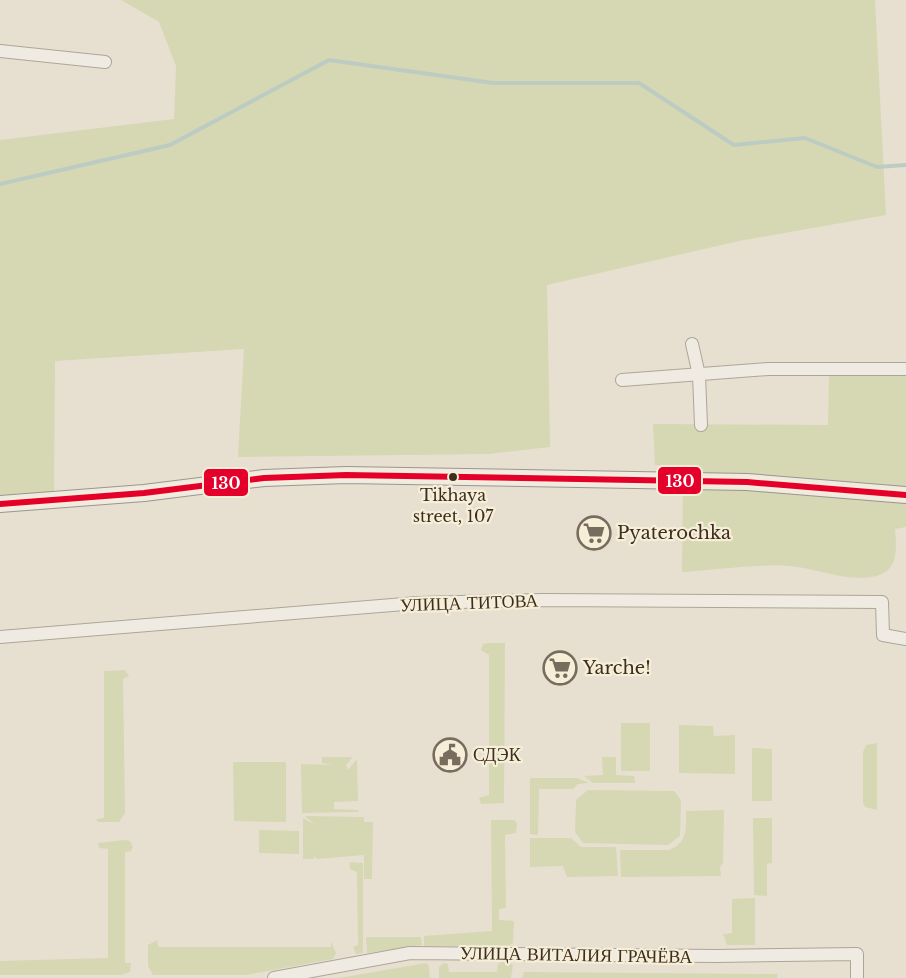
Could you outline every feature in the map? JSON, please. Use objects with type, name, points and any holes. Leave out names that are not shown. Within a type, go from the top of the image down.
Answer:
[{"type":"street","points":[[0,51],[105,62]]},
{"type":"street","points":[[692,344],[699,375],[701,425]]},
{"type":"street","points":[[622,380],[768,369],[906,369]]},
{"type":"street","points":[[0,504],[144,493],[264,478],[346,475],[747,482],[906,495]]},
{"type":"street","name":"УЛИЦА ТИТОВА","points":[[0,637],[417,603],[543,600],[882,602],[883,635],[906,639]]},
{"type":"street","name":"УЛИЦА ВИТАЛИЯ ГРАЧЁВА","points":[[274,978],[410,953],[716,956],[857,954],[857,978]]},
{"type":"green space","points":[[121,0],[875,0],[886,215],[739,241],[547,285],[550,447],[489,454],[238,457],[244,349],[55,361],[54,492],[0,496],[0,140],[174,119],[176,66],[159,22]]},
{"type":"green space","points":[[906,371],[906,527],[895,529],[895,557],[889,569],[876,576],[865,578],[789,566],[749,566],[682,572],[683,466],[655,465],[653,424],[828,425],[829,372]]},
{"type":"green space","points":[[505,643],[504,803],[481,804],[479,798],[489,795],[489,655],[481,650],[483,644]]},
{"type":"green space","points":[[125,670],[129,676],[123,679],[125,813],[119,822],[98,822],[96,819],[104,818],[104,671]]},
{"type":"green space","points":[[621,723],[650,723],[650,771],[621,771]]},
{"type":"green space","points":[[679,725],[713,726],[714,736],[735,735],[735,774],[679,773]]},
{"type":"green space","points":[[877,743],[877,810],[865,807],[863,803],[863,752],[866,745]]},
{"type":"green space","points":[[752,748],[772,749],[772,801],[752,801]]},
{"type":"green space","points":[[322,757],[353,757],[346,765],[348,770],[357,759],[358,801],[334,802],[334,809],[358,810],[359,812],[302,813],[301,764],[332,765],[322,763]]},
{"type":"green space","points":[[602,757],[616,757],[616,775],[634,776],[635,783],[593,783],[584,776],[603,775]]},
{"type":"green space","points":[[233,762],[286,762],[286,822],[234,821]]},
{"type":"green space","points":[[530,778],[577,778],[589,783],[578,784],[573,789],[539,789],[538,835],[530,834]]},
{"type":"green space","points":[[588,790],[674,791],[681,800],[680,836],[668,845],[583,843],[575,832],[576,800]]},
{"type":"green space","points":[[724,810],[721,876],[621,877],[620,850],[669,850],[683,839],[686,829],[686,811]]},
{"type":"green space","points":[[305,816],[364,817],[364,822],[373,822],[372,879],[364,879],[364,855],[317,859],[314,856],[314,859],[303,859],[303,818],[314,824]]},
{"type":"green space","points":[[753,818],[772,818],[772,863],[767,864],[767,896],[754,895]]},
{"type":"green space","points":[[491,820],[514,820],[517,823],[516,833],[505,835],[506,908],[499,909],[499,920],[514,921],[513,943],[508,946],[424,946],[424,936],[492,931]]},
{"type":"green space","points":[[259,830],[299,831],[299,854],[259,853]]},
{"type":"green space","points":[[530,838],[571,838],[581,847],[616,847],[618,876],[567,877],[563,866],[530,867]]},
{"type":"green space","points":[[130,841],[133,847],[131,851],[125,852],[125,963],[131,963],[130,972],[122,975],[0,975],[0,961],[108,958],[108,849],[99,848],[98,843]]},
{"type":"green space","points":[[350,862],[363,863],[363,953],[356,954],[353,947],[358,945],[357,872],[350,869]]},
{"type":"green space","points":[[755,898],[755,945],[727,945],[723,934],[732,933],[732,899]]},
{"type":"green space","points":[[366,937],[421,937],[422,945],[367,953]]},
{"type":"green space","points":[[157,940],[158,947],[331,947],[331,941],[336,953],[333,959],[246,975],[153,975],[148,966],[148,945]]},
{"type":"green space","points":[[505,960],[513,965],[511,978],[439,978],[439,967],[444,963],[448,964],[449,972],[497,972],[498,964]]},
{"type":"green space","points":[[426,963],[429,966],[430,978],[339,978]]},
{"type":"green space","points":[[524,972],[778,974],[777,978],[522,978]]},
{"type":"waterway","points":[[0,184],[170,145],[329,60],[493,83],[639,83],[734,145],[805,138],[877,167],[906,165]]},
{"type":"transit line","name":"130","points":[[0,504],[144,493],[264,478],[346,475],[747,482],[906,495]]},
{"type":"place","name":"Tikhaya street, 107","points":[[453,477]]},
{"type":"place","name":"Pyaterochka","points":[[594,533]]},
{"type":"place","name":"Yarche!","points":[[560,668]]},
{"type":"place","name":"СДЭК","points":[[450,755]]}]
